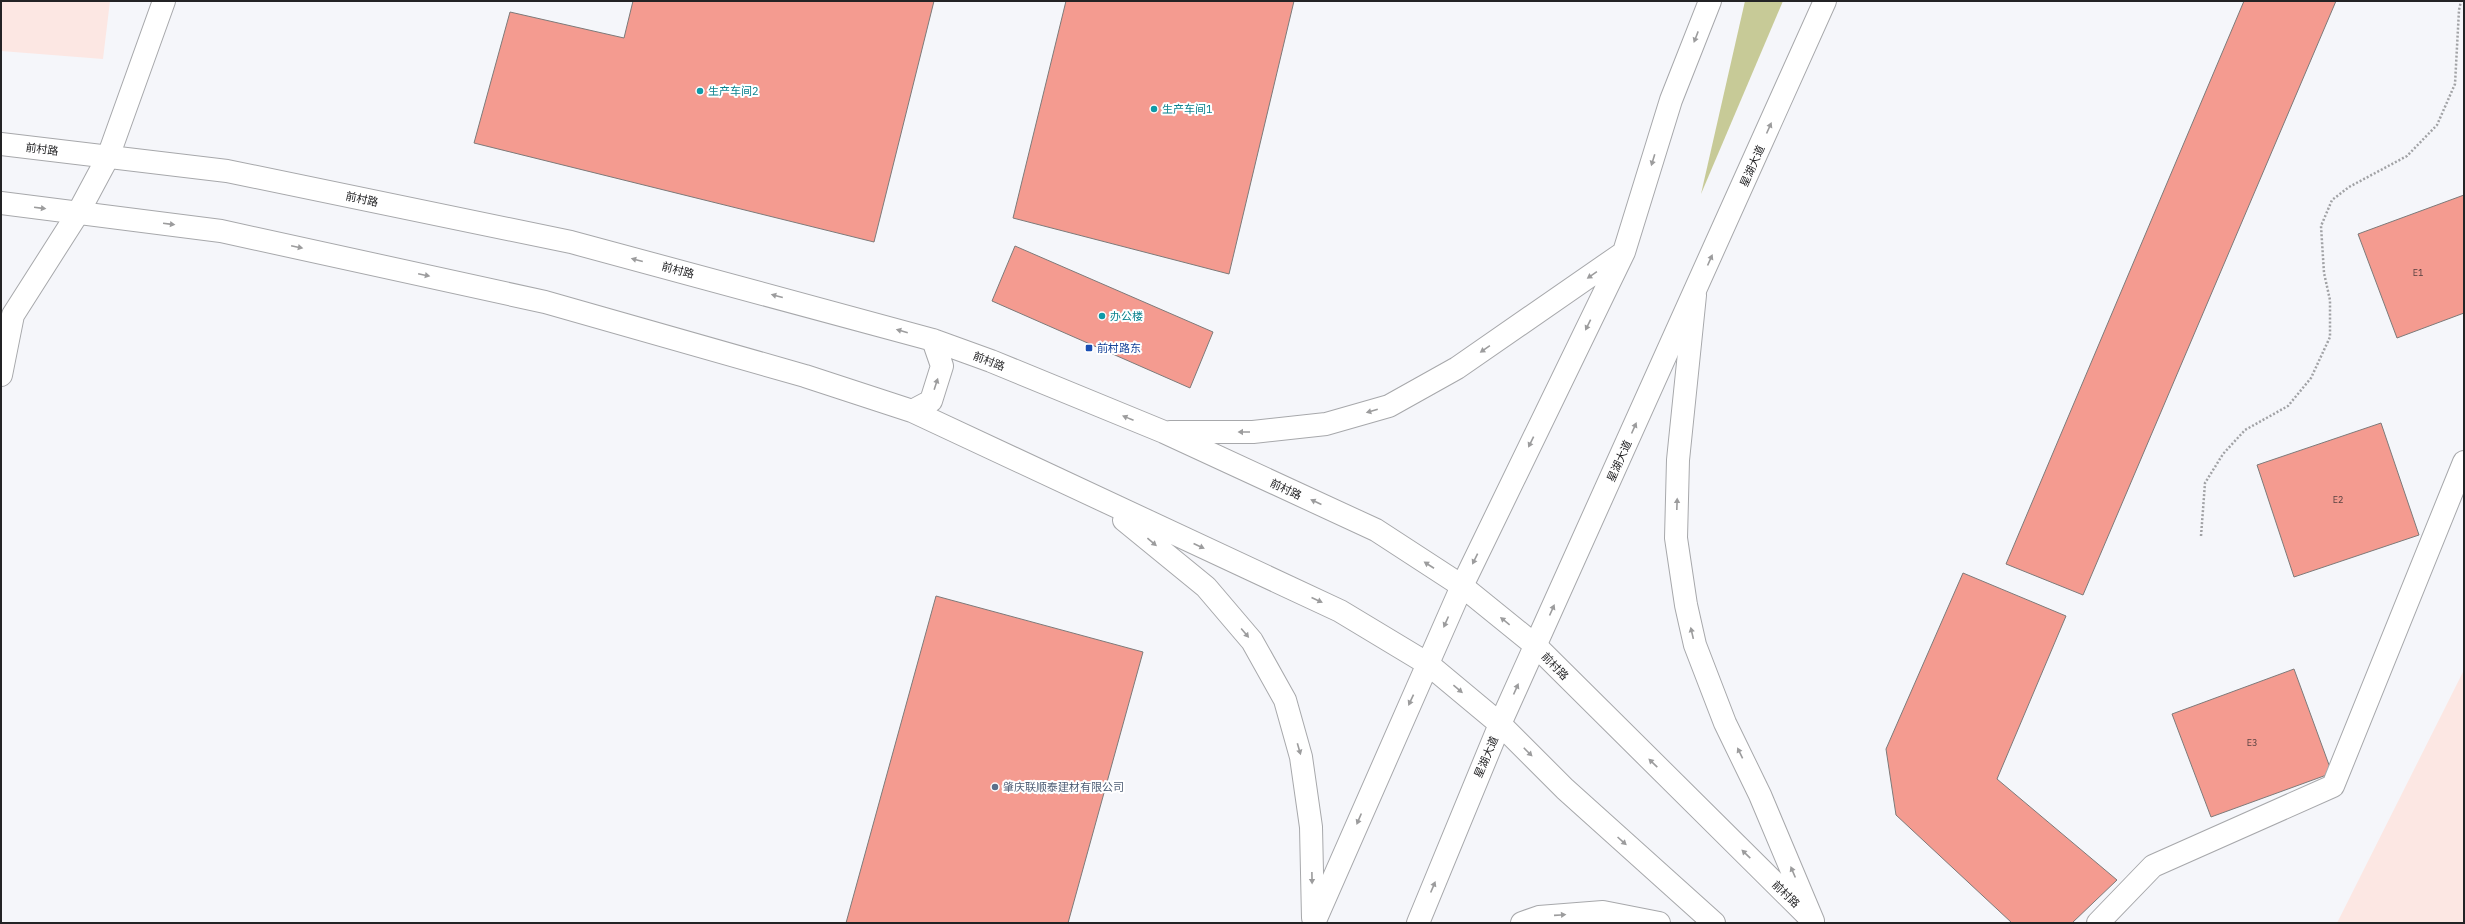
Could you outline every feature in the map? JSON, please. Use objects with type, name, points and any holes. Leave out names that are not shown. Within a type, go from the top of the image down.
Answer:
[{"type":"main road","points":[[1,375],[13,315],[78,213],[108,157],[164,1]]},
{"type":"main road","points":[[1314,923],[1462,586],[1624,252],[1672,100],[1710,1]]},
{"type":"main road","name":"星湖大道","points":[[1418,923],[1500,724],[1695,295],[1825,1]]},
{"type":"main road","name":"前村路","points":[[1,144],[256,176],[571,242],[933,340],[991,361],[1164,432],[1376,530],[1462,586],[1536,646],[1814,922]]},
{"type":"main road","points":[[1,203],[221,231],[545,302],[805,376],[912,411],[1100,500],[1340,610],[1428,664],[1500,724],[1565,789],[1714,923]]},
{"type":"main road","points":[[1164,432],[1253,432],[1326,424],[1388,406],[1457,368],[1624,252]]},
{"type":"main road","points":[[1695,295],[1678,460],[1676,538],[1686,605],[1695,645],[1725,723],[1760,794],[1814,922]]},
{"type":"main road","points":[[912,411],[931,401],[942,366],[933,340]]},
{"type":"main road","points":[[2098,923],[2153,866],[2334,786],[2464,462]]},
{"type":"main road","points":[[1100,500],[1206,587],[1252,641],[1285,700],[1301,757],[1311,827],[1314,923]]},
{"type":"main road","points":[[1522,923],[1539,917],[1603,912],[1658,923]]},
{"type":"path","points":[[2201,536],[2205,483],[2223,454],[2245,430],[2288,406],[2311,378],[2330,337],[2330,300],[2324,273],[2321,226],[2332,200],[2350,187],[2407,156],[2437,125],[2455,84],[2458,10],[2462,1]]},
{"type":"shaded area","points":[[1,1],[110,1],[103,59],[1,51]]},
{"type":"shaded area","points":[[2464,670],[2464,923],[2337,923]]},
{"type":"green space","points":[[1745,1],[1783,1],[1701,194]]},
{"type":"building","name":"生产车间2","points":[[633,1],[934,1],[874,242],[474,143],[510,12],[624,38]]},
{"type":"building","name":"生产车间1","points":[[1066,1],[1294,1],[1229,274],[1013,218]]},
{"type":"building","points":[[2244,1],[2336,1],[2083,595],[2006,564]]},
{"type":"building","points":[[2464,195],[2464,313],[2397,338],[2358,234]]},
{"type":"building","name":"办公楼","points":[[1015,246],[1213,332],[1190,388],[992,301]]},
{"type":"building","points":[[2381,423],[2419,535],[2294,577],[2257,465]]},
{"type":"building","points":[[1963,573],[2066,616],[1997,779],[2117,880],[2072,923],[2012,923],[1896,815],[1886,749]]},
{"type":"building","name":"肇庆联顺泰建材有限公司","points":[[936,596],[1143,652],[1068,923],[846,923]]},
{"type":"building","points":[[2294,669],[2332,773],[2211,817],[2172,714]]},
{"type":"place","name":"生产车间2","points":[[700,91]]},
{"type":"place","name":"生产车间1","points":[[1154,109]]},
{"type":"place","name":"办公楼","points":[[1102,316]]},
{"type":"place","name":"前村路东","points":[[1089,348]]},
{"type":"place","name":"肇庆联顺泰建材有限公司","points":[[995,787]]}]
